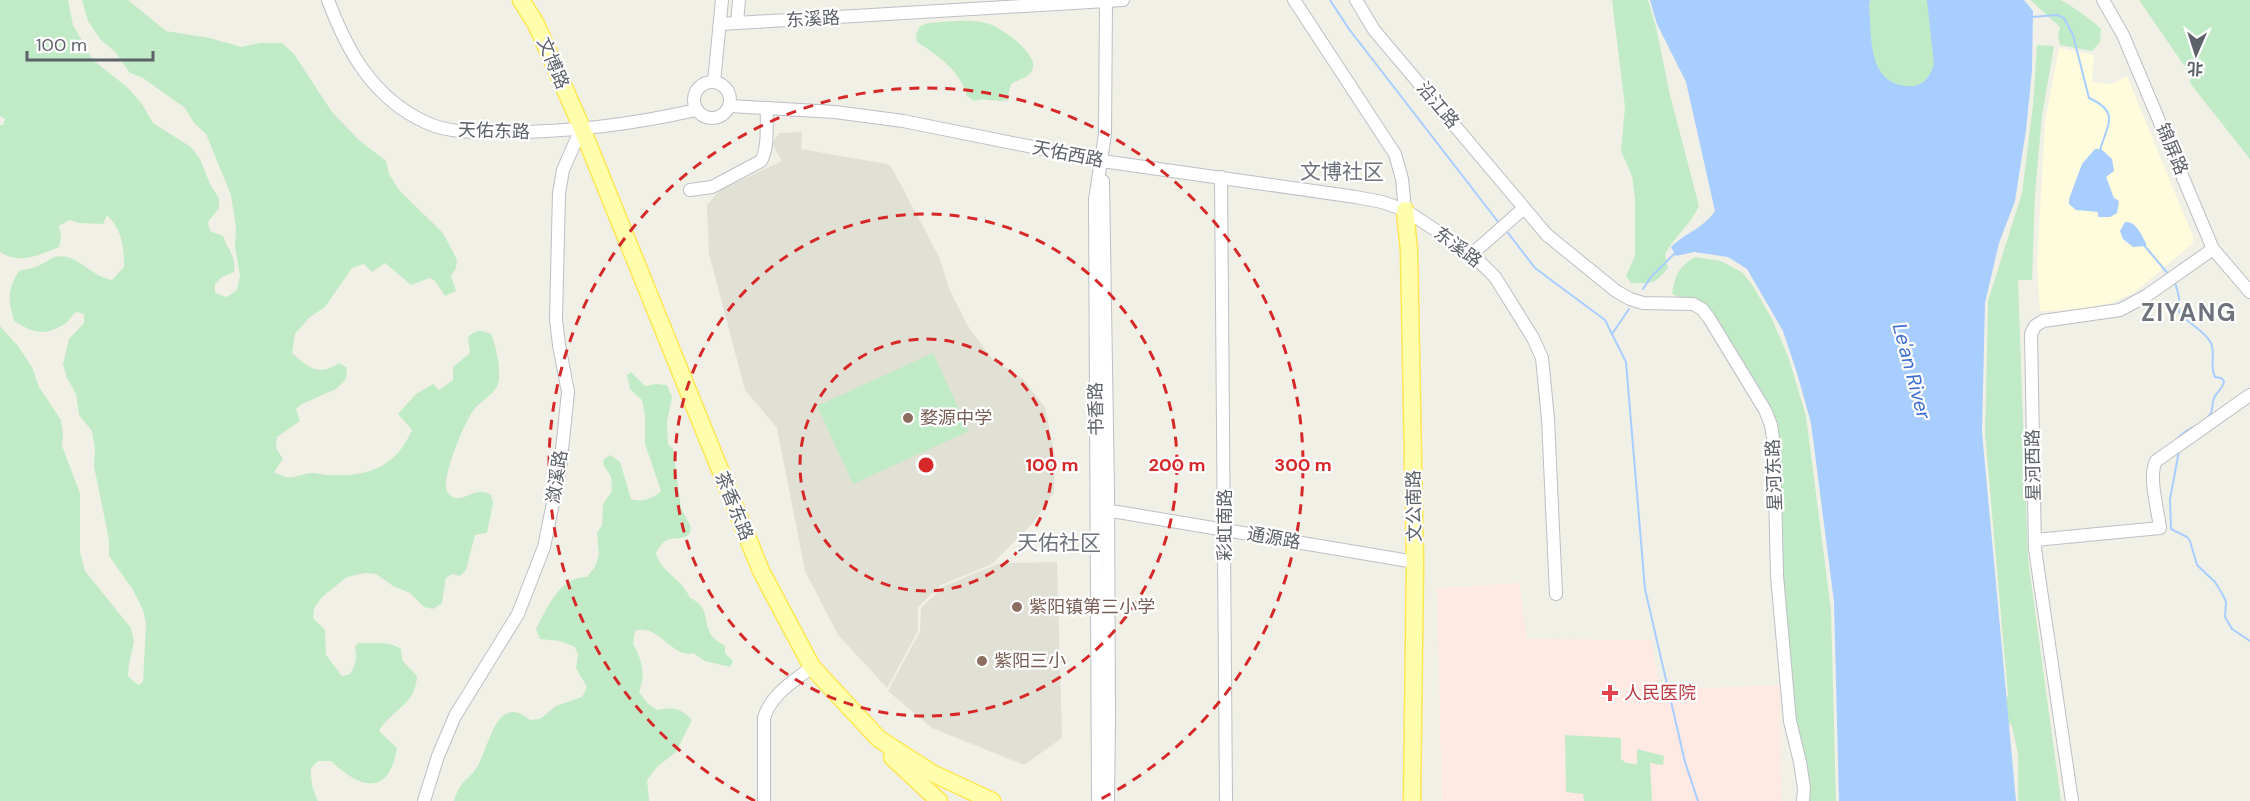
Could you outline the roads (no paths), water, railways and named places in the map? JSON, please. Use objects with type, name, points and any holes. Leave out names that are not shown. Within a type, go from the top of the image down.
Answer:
[{"type":"main road","name":"文博路","points":[[522,0],[536,24],[581,129]]},
{"type":"main road","name":"茶香东路","points":[[581,129],[760,571],[812,667],[879,739],[974,799],[992,801]]},
{"type":"main road","name":"文公南路","points":[[1406,210],[1409,250],[1415,562],[1412,801]]},
{"type":"main road","points":[[879,739],[904,769],[939,801]]},
{"type":"street","name":"天佑东路","points":[[328,0],[348,49],[365,74],[389,97],[423,122],[444,129],[460,131],[542,132],[581,129]]},
{"type":"street","points":[[714,82],[722,0]]},
{"type":"street","points":[[737,23],[739,0]]},
{"type":"street","name":"东溪路","points":[[720,24],[933,6],[1122,0]]},
{"type":"street","points":[[1294,0],[1395,154],[1402,179],[1406,210]]},
{"type":"street","name":"沿江路","points":[[1356,0],[1374,30],[1524,208]]},
{"type":"street","name":"锦屏路","points":[[2103,0],[2123,35],[2213,249],[2250,292]]},
{"type":"street","name":"书香路","points":[[1098,801],[1103,511],[1102,161],[1105,134],[1106,1]]},
{"type":"street","points":[[714,82],[724,86],[727,90],[730,105],[724,114],[715,118],[704,117],[696,110],[693,99],[698,88],[714,82]]},
{"type":"street","name":"天佑西路","points":[[730,105],[835,112],[903,121],[1102,161],[1356,197],[1406,210]]},
{"type":"street","points":[[690,190],[712,187],[764,156],[767,108]]},
{"type":"street","points":[[581,129],[663,118],[696,110]]},
{"type":"street","name":"潋溪路","points":[[424,801],[438,756],[455,716],[518,614],[543,546],[560,470],[568,392],[556,319],[559,193],[564,170],[581,129]]},
{"type":"street","name":"彩虹南路","points":[[1221,177],[1226,801]]},
{"type":"street","points":[[1472,254],[1524,208]]},
{"type":"street","name":"星河东路","points":[[1524,208],[1547,235],[1629,299],[1643,303],[1693,304],[1702,309],[1766,410],[1774,444],[1777,576],[1790,721],[1800,762],[1804,788],[1803,801]]},
{"type":"street","name":"东溪路","points":[[1406,210],[1472,254],[1495,277],[1533,338],[1542,358],[1548,419],[1556,594]]},
{"type":"street","name":"星河西路","points":[[2072,801],[2035,540],[2030,345],[2035,326],[2043,321],[2120,310],[2133,304],[2213,249]]},
{"type":"street","points":[[2035,540],[2160,528],[2153,467],[2156,460],[2250,395]]},
{"type":"street","name":"书香路","points":[[1103,511],[1110,720],[1108,801]]},
{"type":"street","name":"通源路","points":[[1103,511],[1415,562]]},
{"type":"street","points":[[764,801],[764,718],[767,708],[781,692],[812,667]]},
{"type":"water","name":"Le'an River","points":[[1650,0],[1870,0],[1872,46],[1880,70],[1887,79],[1898,84],[1913,86],[1921,84],[1927,78],[1934,64],[1927,0],[2024,0],[2033,11],[2032,71],[2015,201],[1999,243],[1985,303],[1982,432],[2016,801],[1839,801],[1834,602],[1811,423],[1783,331],[1747,269],[1728,257],[1694,252],[1676,256],[1671,247],[1705,222],[1715,211],[1686,82],[1657,24]]},
{"type":"water","points":[[2095,149],[2101,149],[2112,159],[2114,171],[2106,177],[2114,198],[2119,201],[2117,213],[2110,217],[2098,217],[2098,212],[2076,210],[2069,204],[2082,164]]},
{"type":"water","points":[[2125,222],[2129,222],[2138,229],[2146,246],[2133,247],[2123,239],[2120,231]]},
{"type":"waterway","points":[[1330,0],[1349,29],[1499,223]]},
{"type":"waterway","points":[[2031,17],[2057,15],[2064,18],[2073,35],[2089,98],[2099,103],[2108,113],[2108,125],[2100,150]]},
{"type":"waterway","points":[[1505,229],[1535,268],[1605,320],[1626,362],[1645,589],[1685,762],[1698,801]]},
{"type":"waterway","points":[[2144,245],[2169,275]]},
{"type":"waterway","points":[[1643,289],[1651,277],[1675,253]]},
{"type":"waterway","points":[[2175,282],[2179,297],[2179,312],[2211,343],[2213,373],[2215,377],[2224,381],[2214,398],[2212,411],[2208,417],[2176,440]]},
{"type":"waterway","points":[[1612,334],[1629,309]]},
{"type":"waterway","points":[[2179,451],[2170,499],[2171,529],[2190,541],[2197,565],[2215,582],[2223,595],[2226,602],[2225,617],[2232,629],[2250,641]]},
{"type":"place","name":"婺源中学","points":[[908,418]]},
{"type":"place","name":"紫阳镇第三小学","points":[[1017,607]]},
{"type":"place","name":"紫阳三小","points":[[982,661]]},
{"type":"place","name":"人民医院","points":[[1610,693]]},
{"type":"district","name":"文博社区","points":[[1342,172]]},
{"type":"district","name":"ZIYANG","points":[[2189,312]]},
{"type":"district","name":"天佑社区","points":[[1059,543]]}]
